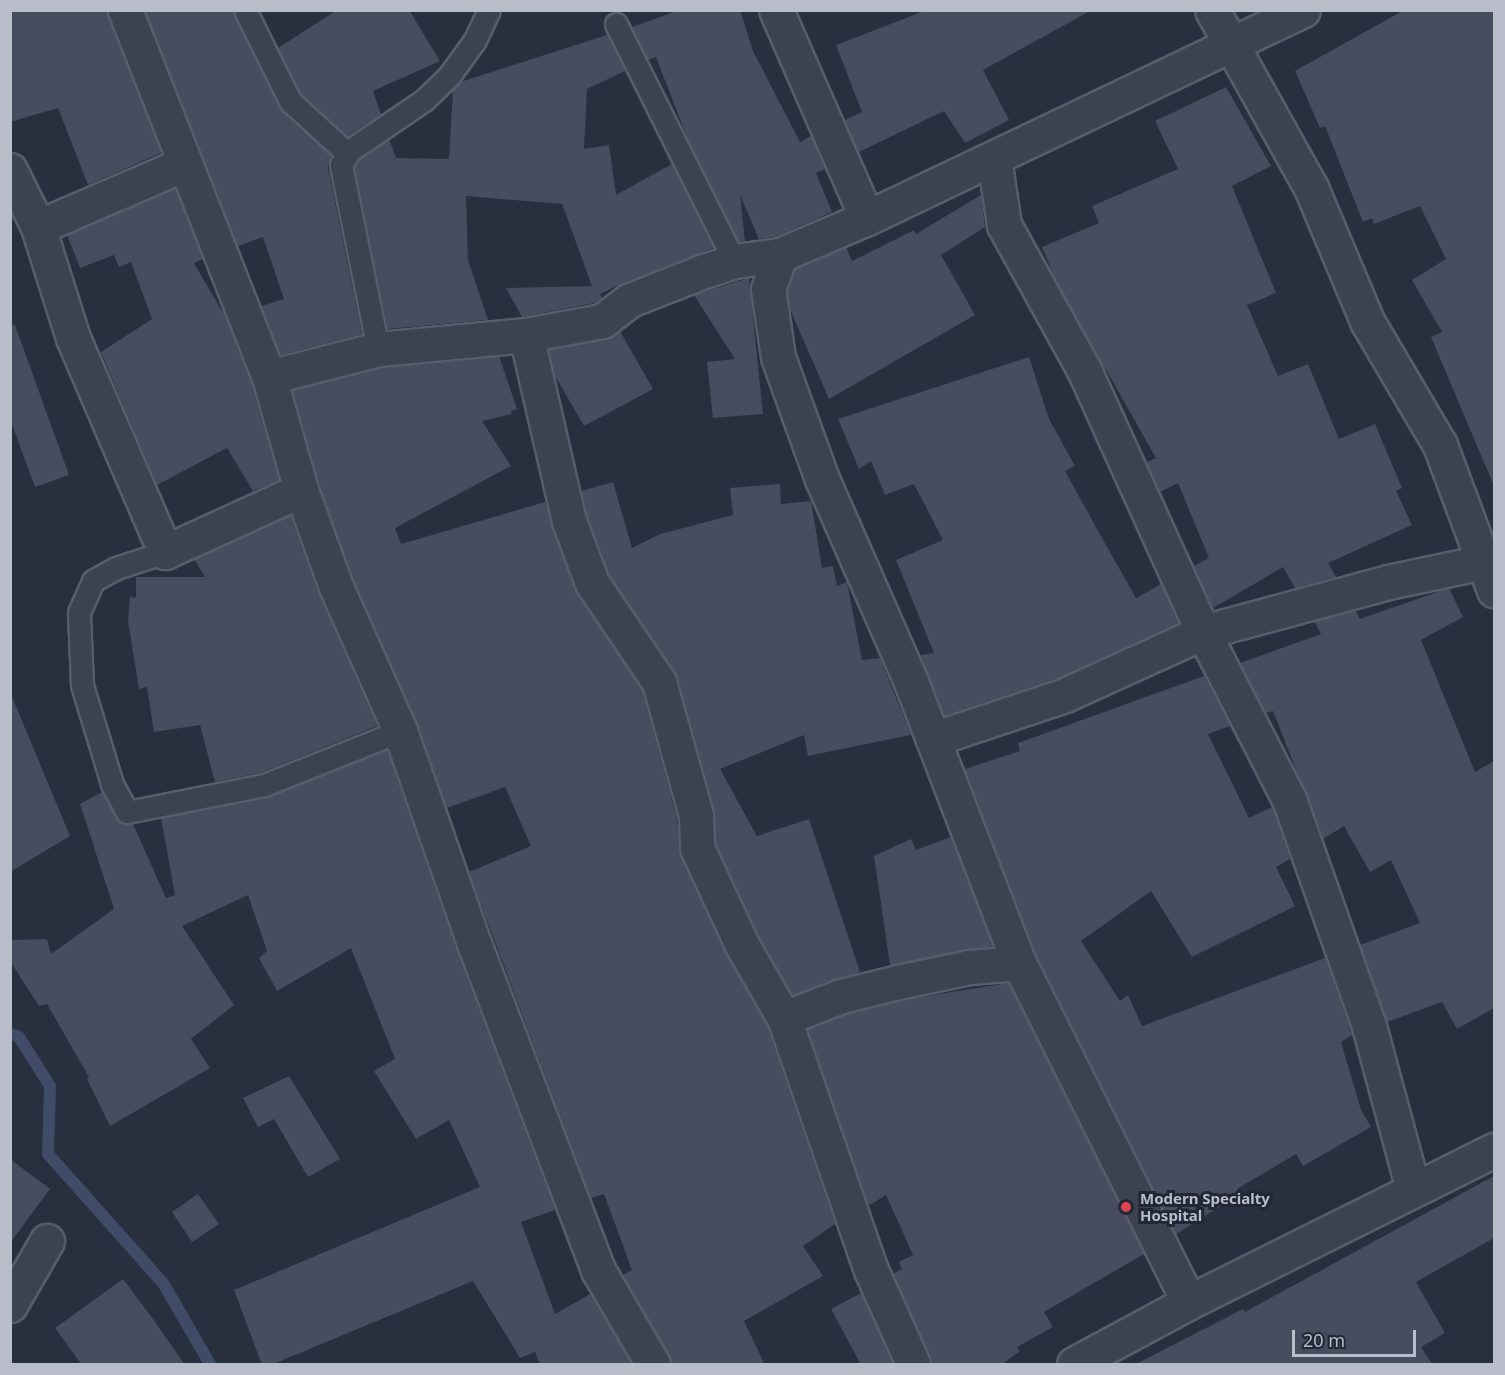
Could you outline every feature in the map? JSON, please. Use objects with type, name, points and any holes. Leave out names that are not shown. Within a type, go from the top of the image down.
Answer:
[{"type":"street","points":[[125,10],[269,377],[301,490],[336,587],[400,731],[475,946],[597,1270],[653,1365]]},
{"type":"street","points":[[776,10],[867,218]]},
{"type":"street","points":[[933,739],[1065,695],[1203,632],[1388,582],[1489,576],[1440,444],[1367,321],[1312,190],[1212,10]]},
{"type":"street","points":[[269,377],[378,349],[526,334],[602,321],[630,300],[734,261],[780,255],[867,218],[1229,43],[1303,10]]},
{"type":"street","points":[[994,158],[1004,225],[1085,372],[1203,632],[1289,799],[1369,1026],[1413,1189]]},
{"type":"street","points":[[38,227],[184,164]]},
{"type":"street","points":[[10,170],[38,227],[74,338],[165,552],[301,490]]},
{"type":"street","points":[[780,255],[768,289],[778,357],[822,479],[933,739],[1019,963],[1189,1302]]},
{"type":"street","points":[[526,334],[569,521],[588,573],[659,682],[696,815],[698,848],[741,943],[784,1018],[871,1270],[913,1365]]},
{"type":"street","points":[[784,1018],[840,996],[897,982],[970,967],[1019,963]]},
{"type":"street","points":[[1074,1365],[1189,1302],[1494,1150]]},
{"type":"street","points":[[10,1305],[47,1241]]},
{"type":"lane","points":[[245,10],[290,100],[347,153]]},
{"type":"lane","points":[[378,349],[341,165],[347,153],[424,100],[449,76],[475,40],[489,10]]},
{"type":"lane","points":[[616,24],[734,261]]},
{"type":"lane","points":[[165,552],[116,568],[93,581],[79,612],[82,685],[112,784],[127,812],[264,785],[400,731]]},
{"type":"building","points":[[10,10],[107,10],[161,153],[88,185],[58,108],[10,122]]},
{"type":"building","points":[[145,10],[232,10],[279,107],[331,156],[328,168],[362,334],[280,355],[261,306],[284,299],[263,237],[238,246]]},
{"type":"building","points":[[337,10],[409,10],[440,61],[373,91],[381,114],[348,136],[300,93],[278,48]]},
{"type":"building","points":[[680,10],[740,10],[753,51],[800,142],[811,136],[825,169],[816,173],[832,212],[775,237],[759,239],[740,195],[745,241],[739,242],[690,145],[656,57],[648,60],[632,27]]},
{"type":"building","points":[[927,10],[1092,10],[983,70],[1009,120],[965,143],[944,111],[859,152],[845,120],[862,112],[836,45]]},
{"type":"building","points":[[1404,10],[1494,10],[1494,486],[1431,337],[1442,332],[1412,280],[1446,259],[1420,206],[1374,224],[1372,218],[1363,222],[1325,126],[1320,128],[1295,71]]},
{"type":"building","points":[[607,35],[625,71],[587,89],[584,149],[609,145],[616,195],[672,164],[713,248],[623,283],[600,294],[602,298],[594,303],[522,317],[506,288],[592,286],[562,204],[466,196],[468,260],[488,320],[387,329],[354,167],[359,160],[389,139],[396,158],[449,159],[453,90],[460,82]]},
{"type":"building","points":[[1226,87],[1271,166],[1232,186],[1276,293],[1247,305],[1278,376],[1308,364],[1339,439],[1375,424],[1402,488],[1396,491],[1412,525],[1328,563],[1336,577],[1295,588],[1283,567],[1213,608],[1194,566],[1209,558],[1178,483],[1160,492],[1147,462],[1156,458],[1057,283],[1042,247],[1099,223],[1092,206],[1178,169],[1155,121]]},
{"type":"building","points":[[175,188],[203,259],[194,263],[226,318],[251,383],[279,480],[253,491],[227,448],[157,485],[101,352],[152,319],[131,262],[119,267],[114,255],[80,268],[67,235]]},
{"type":"building","points":[[981,195],[985,227],[941,255],[975,315],[829,399],[790,309],[787,291],[795,269],[846,247],[852,261],[914,230],[916,234]]},
{"type":"building","points":[[749,278],[763,414],[713,418],[707,362],[735,359],[694,295]]},
{"type":"building","points":[[15,325],[69,475],[35,487],[10,419],[10,326]]},
{"type":"building","points":[[620,331],[653,389],[584,426],[554,374],[549,350],[605,339]]},
{"type":"building","points":[[499,356],[517,409],[511,411],[512,414],[482,421],[511,466],[395,528],[401,544],[545,502],[575,590],[642,690],[677,818],[680,856],[725,952],[767,1026],[835,1224],[803,1246],[823,1276],[744,1321],[765,1365],[672,1365],[623,1275],[632,1270],[604,1194],[591,1198],[469,872],[531,846],[505,787],[447,808],[417,723],[353,580],[319,484],[292,390],[381,368]]},
{"type":"building","points":[[1029,357],[1049,419],[1075,466],[1065,471],[1102,538],[1136,598],[1161,584],[1178,623],[1058,678],[944,716],[920,655],[934,653],[896,560],[943,540],[914,484],[885,495],[871,461],[859,469],[838,419]]},
{"type":"building","points":[[613,482],[632,548],[660,534],[733,515],[730,488],[780,484],[781,504],[811,501],[822,568],[833,566],[837,586],[847,582],[862,660],[880,658],[911,735],[808,756],[804,735],[720,769],[757,836],[809,819],[860,972],[792,995],[758,934],[716,844],[714,810],[677,677],[609,574],[587,516],[581,491]]},
{"type":"building","points":[[290,516],[319,595],[377,726],[260,773],[215,782],[200,725],[154,732],[147,687],[139,689],[128,621],[130,597],[136,598],[136,577],[205,577],[194,559]]},
{"type":"building","points":[[1449,588],[1463,617],[1421,640],[1475,772],[1494,761],[1494,1008],[1457,1029],[1442,1002],[1387,1022],[1360,945],[1420,923],[1391,860],[1370,872],[1344,826],[1323,839],[1273,711],[1266,713],[1240,663],[1321,634],[1314,621],[1355,610],[1360,619]]},
{"type":"building","points":[[1204,676],[1230,726],[1208,734],[1249,818],[1272,807],[1290,859],[1276,867],[1295,906],[1192,957],[1151,891],[1081,941],[1120,1001],[1128,995],[1142,1026],[1325,958],[1352,1035],[1341,1042],[1361,1110],[1371,1127],[1303,1166],[1296,1154],[1237,1189],[1238,1192],[1219,1207],[1176,1234],[1036,955],[965,769],[1020,751],[1018,743]]},
{"type":"building","points":[[10,692],[70,836],[10,872]]},
{"type":"building","points":[[387,750],[457,952],[555,1210],[521,1222],[555,1314],[590,1294],[632,1365],[540,1365],[535,1352],[520,1358],[473,1281],[271,1365],[262,1365],[234,1290],[480,1187],[449,1120],[416,1139],[374,1071],[395,1059],[351,948],[277,991],[259,958],[267,951],[248,895],[182,926],[234,1005],[191,1039],[210,1068],[110,1126],[87,1079],[89,1077],[47,1004],[39,1006],[10,961],[10,940],[47,939],[51,954],[114,909],[80,804],[102,792],[116,819],[122,824],[133,824],[166,898],[175,895],[161,818],[269,797]]},
{"type":"building","points":[[951,837],[993,946],[890,965],[874,856],[911,839],[916,850]]},
{"type":"building","points":[[1008,983],[1144,1254],[1044,1312],[1053,1327],[1017,1347],[1020,1351],[1001,1365],[932,1365],[893,1274],[902,1269],[899,1262],[913,1255],[886,1195],[870,1205],[867,1201],[808,1029],[847,1014],[902,1000]]},
{"type":"building","points":[[289,1076],[340,1159],[308,1177],[274,1119],[258,1127],[243,1098]]},
{"type":"building","points":[[10,1159],[50,1189],[10,1243]]},
{"type":"building","points":[[1494,1176],[1494,1238],[1416,1282],[1445,1333],[1421,1347],[1433,1365],[1134,1365],[1243,1309],[1245,1312]]},
{"type":"building","points":[[198,1194],[219,1224],[192,1242],[172,1212]]},
{"type":"building","points":[[123,1279],[185,1365],[82,1365],[55,1328]]},
{"type":"building","points":[[861,1293],[893,1365],[861,1365],[831,1309]]},
{"type":"waterway","points":[[10,1034],[19,1037],[50,1086],[48,1154],[163,1283],[210,1364]]},
{"type":"place","name":"Modern Specialty Hospital","points":[[1126,1207]]}]
